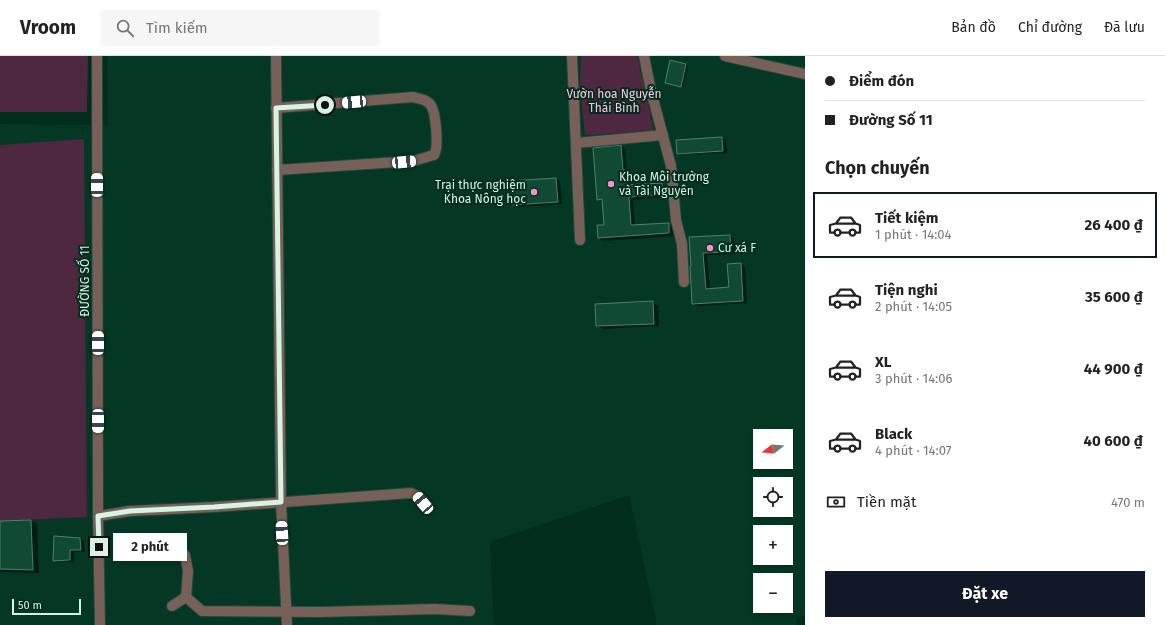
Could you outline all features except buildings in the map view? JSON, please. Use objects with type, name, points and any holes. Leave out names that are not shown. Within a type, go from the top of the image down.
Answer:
[{"type":"street","name":"ĐƯỜNG SỐ 11","points":[[97,56],[98,516],[100,625]]},
{"type":"street","points":[[276,56],[281,502],[287,625]]},
{"type":"street","points":[[572,56],[580,240]]},
{"type":"street","points":[[644,56],[651,92],[663,135],[672,176],[676,220],[682,244],[684,282]]},
{"type":"street","points":[[725,56],[805,74]]},
{"type":"street","points":[[276,108],[413,97],[423,99],[430,104],[434,113],[437,143],[436,153],[434,155],[413,161],[277,170]]},
{"type":"street","points":[[576,143],[663,135]]},
{"type":"street","points":[[98,516],[130,511],[411,494],[418,496],[423,503]]},
{"type":"street","points":[[185,556],[188,571],[186,597]]},
{"type":"street","points":[[186,597],[202,611],[286,612],[435,608],[470,611]]},
{"type":"street","points":[[172,606],[186,597]]},
{"type":"shaded area","points":[[107,56],[805,56],[805,615],[796,618],[797,625],[657,625],[629,495],[490,542],[494,625],[0,625],[0,124],[108,125]]},
{"type":"green space","points":[[0,56],[88,56],[87,112],[0,112]]},
{"type":"green space","name":"Vườn hoa Nguyễn Thái Bình","points":[[581,56],[637,56],[654,131],[585,135],[580,86]]},
{"type":"green space","points":[[84,139],[87,517],[0,521],[0,145]]},
{"type":"place","name":"Khoa Môi trường và Tài Nguyên","points":[[611,184]]},
{"type":"place","name":"Trại thực nghiệm Khoa Nông học","points":[[534,192]]},
{"type":"place","name":"Cư xá F","points":[[710,248]]},
{"type":"route","points":[[99,547],[98,516],[130,511],[281,502],[276,108],[325,105]]}]
